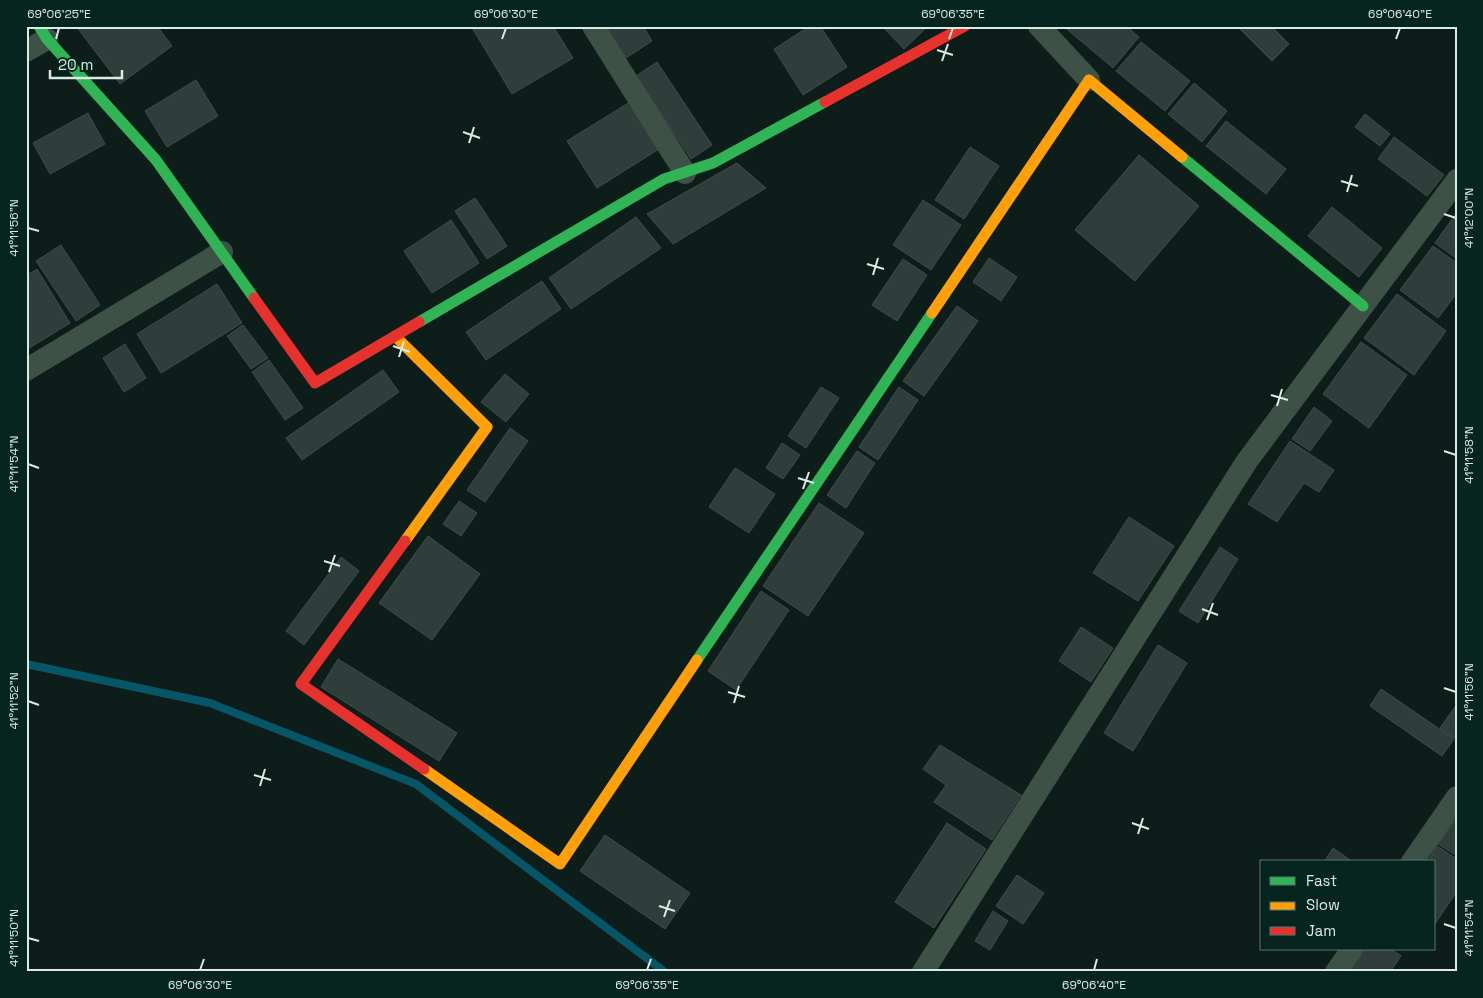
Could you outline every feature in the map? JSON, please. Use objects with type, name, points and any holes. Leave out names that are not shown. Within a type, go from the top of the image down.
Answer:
[{"type":"street","points":[[593,26],[685,173]]},
{"type":"street","points":[[26,51],[43,32],[156,160],[314,382],[664,180],[713,163],[965,26]]},
{"type":"street","points":[[1039,26],[1089,80],[1363,306]]},
{"type":"street","points":[[395,336],[487,427],[301,684],[560,864],[1089,80]]},
{"type":"street","points":[[923,972],[1247,461],[1457,180]]},
{"type":"street","points":[[26,370],[222,252]]},
{"type":"street","points":[[1413,860],[1457,797]]},
{"type":"street","points":[[1336,972],[1351,950]]},
{"type":"building","points":[[76,26],[157,26],[172,46],[120,84]]},
{"type":"building","points":[[471,26],[553,26],[573,58],[512,94]]},
{"type":"building","points":[[605,26],[643,26],[652,41],[626,58]]},
{"type":"building","points":[[810,26],[820,26],[847,67],[803,95],[774,49]]},
{"type":"building","points":[[884,26],[928,26],[904,49]]},
{"type":"building","points":[[1063,26],[1126,26],[1139,37],[1113,68]]},
{"type":"building","points":[[1237,26],[1271,26],[1289,44],[1272,61]]},
{"type":"building","points":[[1141,42],[1190,81],[1165,111],[1116,71]]},
{"type":"building","points":[[657,62],[712,145],[691,159],[636,76]]},
{"type":"building","points":[[196,80],[218,116],[167,147],[145,111]]},
{"type":"building","points":[[1194,83],[1227,111],[1202,142],[1168,114]]},
{"type":"building","points":[[630,102],[659,149],[597,188],[567,141]]},
{"type":"building","points":[[88,113],[105,144],[50,174],[33,143]]},
{"type":"building","points":[[1365,114],[1390,134],[1380,146],[1355,127]]},
{"type":"building","points":[[1226,121],[1286,169],[1266,194],[1206,146]]},
{"type":"building","points":[[1394,137],[1444,175],[1427,196],[1378,159]]},
{"type":"building","points":[[970,147],[999,166],[964,219],[935,200]]},
{"type":"building","points":[[1139,155],[1199,206],[1135,281],[1075,230]]},
{"type":"building","points":[[737,163],[766,188],[673,244],[647,214]]},
{"type":"building","points":[[475,198],[507,246],[487,259],[455,211]]},
{"type":"building","points":[[923,200],[961,225],[931,270],[893,245]]},
{"type":"building","points":[[1332,207],[1382,248],[1359,277],[1308,236]]},
{"type":"building","points":[[1457,212],[1457,259],[1435,243]]},
{"type":"building","points":[[636,217],[661,248],[571,309],[549,278]]},
{"type":"building","points":[[451,220],[479,263],[432,293],[404,251]]},
{"type":"building","points":[[61,245],[100,305],[76,321],[36,261]]},
{"type":"building","points":[[1433,246],[1457,263],[1457,293],[1438,318],[1400,290]]},
{"type":"building","points":[[989,258],[1017,277],[1001,301],[973,282]]},
{"type":"building","points":[[903,259],[927,275],[897,321],[872,305]]},
{"type":"building","points":[[37,269],[70,323],[26,350],[26,276]]},
{"type":"building","points":[[542,281],[561,309],[486,360],[466,332]]},
{"type":"building","points":[[217,284],[242,323],[161,373],[137,334]]},
{"type":"building","points":[[1397,294],[1446,331],[1414,375],[1364,338]]},
{"type":"building","points":[[957,306],[978,321],[924,396],[903,381]]},
{"type":"building","points":[[243,325],[268,358],[251,369],[227,336]]},
{"type":"building","points":[[1361,342],[1407,375],[1369,428],[1323,394]]},
{"type":"building","points":[[125,344],[146,378],[124,392],[103,358]]},
{"type":"building","points":[[269,360],[303,408],[285,420],[252,372]]},
{"type":"building","points":[[383,370],[399,392],[302,460],[286,438]]},
{"type":"building","points":[[505,374],[529,394],[506,422],[481,402]]},
{"type":"building","points":[[821,387],[839,398],[806,448],[788,436]]},
{"type":"building","points":[[899,387],[918,400],[878,460],[859,447]]},
{"type":"building","points":[[1314,407],[1332,421],[1310,451],[1292,439]]},
{"type":"building","points":[[510,428],[528,441],[485,502],[467,490]]},
{"type":"building","points":[[1290,441],[1334,470],[1319,492],[1304,483],[1277,522],[1248,504]]},
{"type":"building","points":[[782,443],[800,455],[783,479],[766,468]]},
{"type":"building","points":[[857,451],[875,463],[846,508],[827,495]]},
{"type":"building","points":[[735,468],[775,494],[749,533],[709,507]]},
{"type":"building","points":[[459,501],[477,513],[461,536],[443,524]]},
{"type":"building","points":[[819,503],[864,533],[808,616],[763,586]]},
{"type":"building","points":[[1129,517],[1174,546],[1138,601],[1093,573]]},
{"type":"building","points":[[428,536],[480,574],[432,640],[379,603]]},
{"type":"building","points":[[1220,547],[1238,559],[1198,623],[1179,611]]},
{"type":"building","points":[[341,557],[359,571],[304,645],[286,631]]},
{"type":"building","points":[[761,591],[789,610],[736,690],[708,671]]},
{"type":"building","points":[[1081,627],[1113,648],[1091,682],[1059,661]]},
{"type":"building","points":[[1158,645],[1187,663],[1133,751],[1104,733]]},
{"type":"building","points":[[338,659],[457,733],[439,761],[321,687]]},
{"type":"building","points":[[1381,689],[1454,739],[1442,756],[1370,706]]},
{"type":"building","points":[[1457,704],[1457,734],[1454,738],[1440,728]]},
{"type":"building","points":[[940,745],[1021,795],[992,840],[934,802],[946,785],[923,769]]},
{"type":"building","points":[[1457,817],[1457,856],[1438,844]]},
{"type":"building","points":[[947,823],[986,849],[934,928],[895,902]]},
{"type":"building","points":[[605,835],[690,893],[665,929],[580,871]]},
{"type":"building","points":[[1437,846],[1457,859],[1457,891],[1436,922],[1436,860],[1428,860]]},
{"type":"building","points":[[1333,848],[1350,860],[1325,860]]},
{"type":"building","points":[[1017,875],[1044,893],[1023,924],[996,906]]},
{"type":"building","points":[[993,911],[1008,921],[990,950],[975,941]]},
{"type":"building","points":[[1362,950],[1392,950],[1401,956],[1390,972],[1348,972]]},
{"type":"waterway","points":[[26,664],[210,703],[416,784],[665,972]]},
{"type":"traffic: fast","points":[[39,26],[47,39],[156,160],[254,298]]},
{"type":"traffic: fast","points":[[419,322],[664,179],[713,163],[825,102]]},
{"type":"traffic: fast","points":[[1182,157],[1363,306]]},
{"type":"traffic: fast","points":[[697,660],[932,313]]},
{"type":"traffic: slow","points":[[932,313],[1089,80],[1182,157]]},
{"type":"traffic: slow","points":[[395,336],[487,427],[405,541]]},
{"type":"traffic: slow","points":[[424,769],[560,864],[697,660]]},
{"type":"traffic: jam","points":[[825,102],[965,26]]},
{"type":"traffic: jam","points":[[254,298],[315,383],[419,322]]},
{"type":"traffic: jam","points":[[405,541],[301,684],[424,769]]}]
